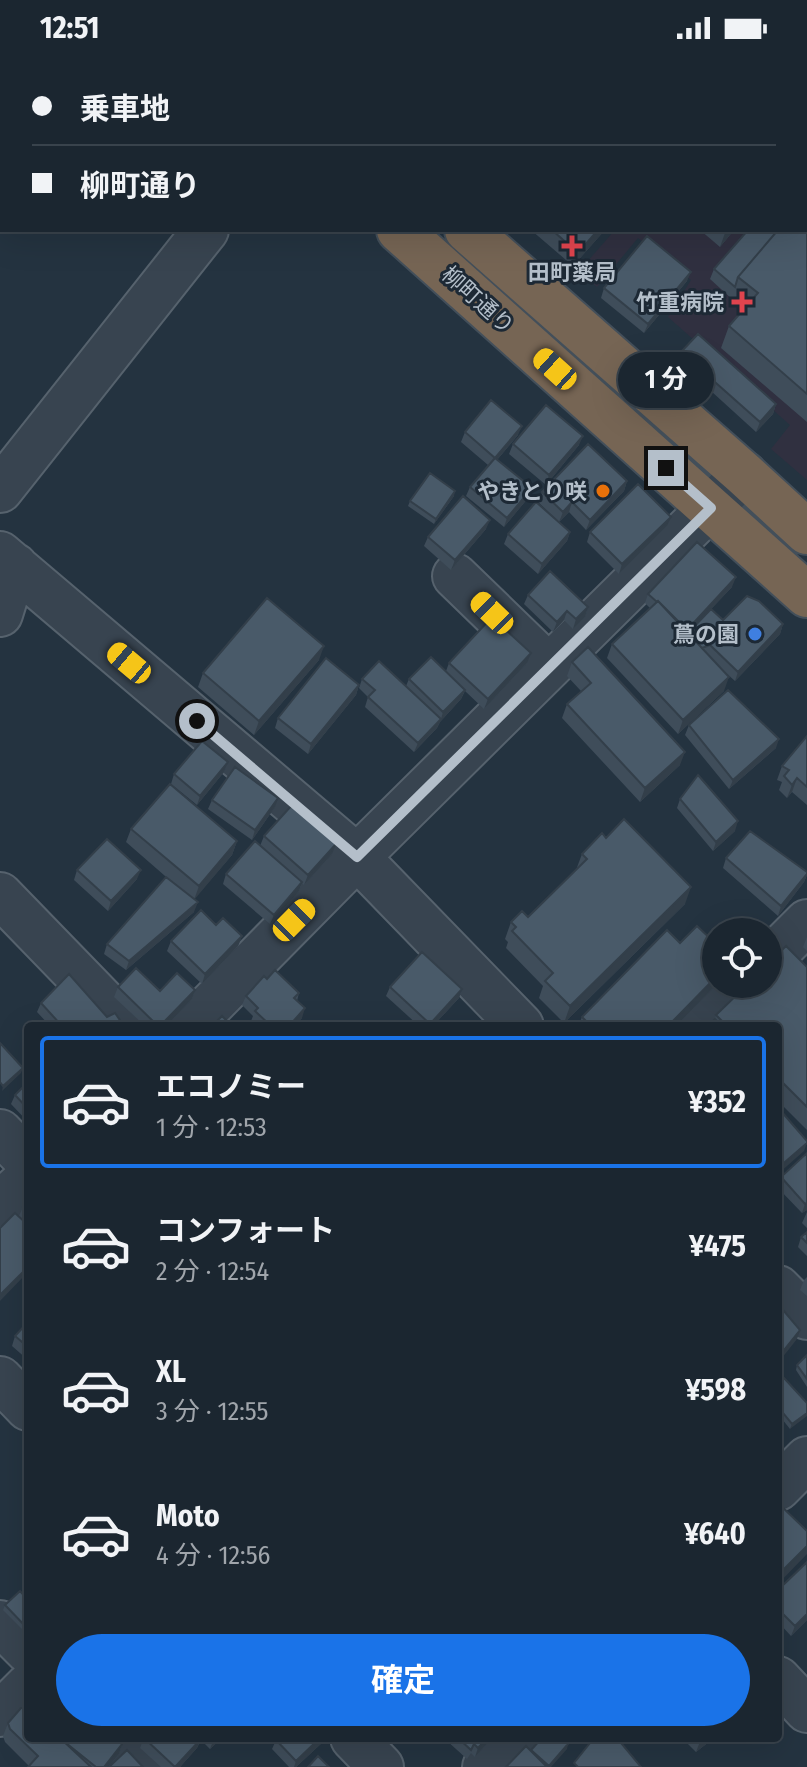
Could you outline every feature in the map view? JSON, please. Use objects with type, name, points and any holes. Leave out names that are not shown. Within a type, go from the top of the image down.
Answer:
[{"type":"highway","name":"柳町通り","points":[[401,232],[805,589]]},
{"type":"highway","name":"柳町通り","points":[[469,232],[807,532]]},
{"type":"street","points":[[0,490],[204,232]]},
{"type":"street","points":[[194,1022],[744,474]]},
{"type":"street","points":[[0,614],[8,560]]},
{"type":"street","points":[[8,560],[357,857],[517,1022]]},
{"type":"street","points":[[455,576],[549,667]]},
{"type":"street","points":[[0,895],[123,1022]]},
{"type":"street","points":[[782,947],[807,922]]},
{"type":"street","points":[[706,1022],[730,998]]},
{"type":"street","points":[[0,1132],[24,1157]]},
{"type":"street","points":[[0,1204],[24,1182]]},
{"type":"street","points":[[782,1292],[807,1317]]},
{"type":"street","points":[[0,1379],[24,1404]]},
{"type":"street","points":[[782,1484],[807,1459]]},
{"type":"street","points":[[0,1623],[24,1647]]},
{"type":"street","points":[[782,1683],[807,1710]]},
{"type":"street","points":[[0,1714],[24,1690]]},
{"type":"street","points":[[118,1742],[143,1767]]},
{"type":"street","points":[[485,1767],[512,1742]]},
{"type":"shaded area","name":"竹重病院","points":[[613,232],[807,232],[807,480],[771,449],[790,425],[668,317],[691,280],[638,238],[597,287],[579,271]]},
{"type":"building","points":[[554,232],[596,232],[578,253]]},
{"type":"building","points":[[746,232],[776,232],[738,277],[735,287],[714,269]]},
{"type":"building","points":[[776,232],[807,232],[807,394],[729,326],[758,293],[738,277]]},
{"type":"building","points":[[647,236],[691,272],[648,324],[604,288]]},
{"type":"building","points":[[698,334],[776,404],[760,422],[681,352]]},
{"type":"building","points":[[491,400],[522,426],[495,458],[465,432]]},
{"type":"building","points":[[546,405],[583,436],[549,475],[513,444]]},
{"type":"building","points":[[588,444],[627,481],[590,520],[572,502],[563,512],[542,492]]},
{"type":"building","points":[[495,458],[532,488],[507,518],[470,487]]},
{"type":"building","points":[[430,473],[455,491],[436,519],[410,501]]},
{"type":"building","points":[[638,484],[671,517],[622,564],[590,532]]},
{"type":"building","points":[[463,496],[490,520],[455,560],[428,537]]},
{"type":"building","points":[[536,502],[570,532],[542,564],[508,534]]},
{"type":"building","points":[[697,542],[736,577],[687,630],[648,594]]},
{"type":"building","points":[[550,571],[588,607],[576,619],[567,611],[557,622],[528,595]]},
{"type":"building","points":[[747,596],[759,601],[783,624],[738,672],[710,645],[702,648],[688,633],[711,609],[723,620]]},
{"type":"building","points":[[267,598],[324,646],[259,721],[203,673]]},
{"type":"building","points":[[658,601],[729,677],[683,720],[612,644]]},
{"type":"building","points":[[492,617],[531,653],[488,699],[449,663]]},
{"type":"building","points":[[588,647],[685,752],[645,788],[567,704],[591,683],[572,662]]},
{"type":"building","points":[[431,657],[465,690],[443,712],[409,679]]},
{"type":"building","points":[[326,658],[359,685],[311,744],[278,718]]},
{"type":"building","points":[[379,661],[441,719],[418,743],[368,697],[375,690],[362,679]]},
{"type":"building","points":[[728,690],[779,739],[733,780],[689,725]]},
{"type":"building","points":[[807,736],[807,787],[797,778],[792,785],[784,776],[789,770],[782,766]]},
{"type":"building","points":[[202,741],[228,762],[200,796],[174,774]]},
{"type":"building","points":[[235,767],[278,798],[255,830],[212,800]]},
{"type":"building","points":[[698,775],[738,821],[716,842],[680,799]]},
{"type":"building","points":[[170,784],[237,841],[199,886],[131,829]]},
{"type":"building","points":[[292,805],[336,844],[308,875],[264,836]]},
{"type":"building","points":[[624,819],[691,887],[570,1006],[545,981],[553,973],[512,931],[516,927],[511,922],[522,911],[528,917],[587,859],[582,854],[602,833],[606,838]]},
{"type":"building","points":[[750,831],[807,872],[781,906],[726,858]]},
{"type":"building","points":[[107,839],[141,870],[111,901],[77,870]]},
{"type":"building","points":[[255,841],[302,882],[274,915],[226,874]]},
{"type":"building","points":[[166,877],[198,902],[129,961],[107,944]]},
{"type":"building","points":[[201,910],[216,925],[223,918],[242,936],[205,974],[171,941]]},
{"type":"building","points":[[697,926],[702,931],[702,991],[672,1022],[587,1022],[582,1017],[667,930],[680,943]]},
{"type":"building","points":[[786,946],[807,967],[807,1107],[782,1082],[782,1022],[723,1022],[716,1015],[734,998],[782,998],[782,950]]},
{"type":"building","points":[[422,952],[462,989],[432,1022],[428,1022],[390,987]]},
{"type":"building","points":[[136,968],[160,991],[177,973],[195,990],[164,1022],[154,1022],[118,987]]},
{"type":"building","points":[[275,970],[299,993],[294,998],[305,1008],[293,1022],[267,1022],[246,996],[264,976],[267,979]]},
{"type":"building","points":[[69,974],[107,1017],[115,1013],[121,1022],[58,1022],[41,1003]]},
{"type":"building","points":[[0,1043],[23,1068],[3,1086],[0,1082]]},
{"type":"building","points":[[24,1086],[24,1105],[15,1095]]},
{"type":"building","points":[[782,1112],[807,1141],[782,1165]]},
{"type":"building","points":[[807,1153],[807,1203],[805,1204],[782,1176]]},
{"type":"building","points":[[15,1213],[24,1221],[24,1271],[0,1295],[0,1228]]},
{"type":"building","points":[[782,1309],[800,1330],[782,1352]]},
{"type":"building","points":[[24,1326],[24,1344],[15,1336]]},
{"type":"building","points":[[807,1355],[807,1379],[797,1365]]},
{"type":"building","points":[[782,1379],[807,1403],[807,1413],[792,1424],[782,1412]]},
{"type":"building","points":[[782,1507],[807,1531],[807,1546],[782,1571]]},
{"type":"building","points":[[807,1562],[807,1614],[795,1626],[782,1613],[782,1586]]},
{"type":"building","points":[[20,1591],[24,1596],[24,1625],[5,1605]]},
{"type":"building","points":[[24,1708],[24,1742],[64,1742],[91,1767],[28,1767],[38,1756],[10,1729],[8,1723]]},
{"type":"building","points":[[148,1742],[198,1742],[175,1767]]},
{"type":"building","points":[[278,1742],[316,1742],[296,1761]]},
{"type":"building","points":[[462,1742],[483,1742],[478,1748],[474,1744],[471,1750]]},
{"type":"building","points":[[538,1742],[568,1744],[549,1766],[531,1750]]},
{"type":"building","points":[[591,1742],[620,1742],[641,1767],[578,1767],[574,1763]]},
{"type":"building","points":[[66,1743],[122,1744],[104,1767],[96,1767]]},
{"type":"building","points":[[526,1746],[547,1767],[506,1767]]},
{"type":"building","points":[[127,1750],[143,1767],[109,1767]]},
{"type":"building","points":[[318,1756],[329,1767],[308,1767]]},
{"type":"place","name":"田町薬局","points":[[572,246]]},
{"type":"place","name":"竹重病院","points":[[742,302]]},
{"type":"place","name":"やきとり咲","points":[[603,491]]},
{"type":"place","name":"蔦の園","points":[[755,634]]},
{"type":"route","points":[[197,721],[357,857],[711,508],[666,468]]}]
